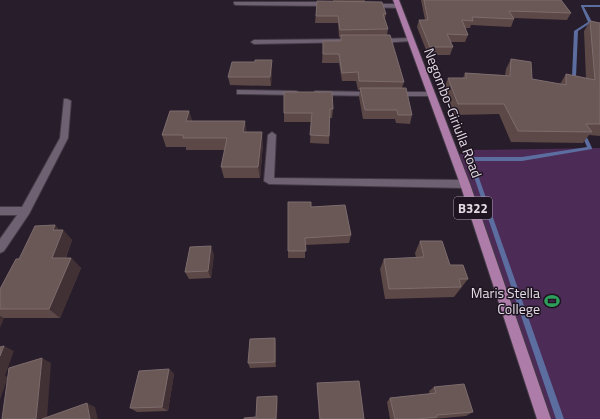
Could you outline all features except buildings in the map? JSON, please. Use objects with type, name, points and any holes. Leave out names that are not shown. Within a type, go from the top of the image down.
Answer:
[{"type":"main road","name":"Negombo-Giriulla Road","points":[[397,3],[465,184],[544,419]]},
{"type":"street","points":[[236,2],[336,4]]},
{"type":"street","points":[[367,5],[397,3]]},
{"type":"street","points":[[372,41],[410,40]]},
{"type":"street","points":[[254,42],[364,41]]},
{"type":"street","points":[[240,92],[431,94]]},
{"type":"street","points":[[0,248],[25,210],[64,138],[67,101]]},
{"type":"street","points":[[272,135],[269,181],[465,184]]},
{"type":"street","points":[[0,211],[25,210]]},
{"type":"shaded area","name":"Maris Stella College","points":[[600,148],[600,419],[544,419],[454,156],[474,150]]},
{"type":"waterway","points":[[578,79],[574,77],[576,31],[590,22],[582,6],[600,6]]},
{"type":"waterway","points":[[560,419],[470,159],[522,159],[590,148],[583,133]]},
{"type":"place","name":"Maris Stella College","points":[[552,301]]}]
